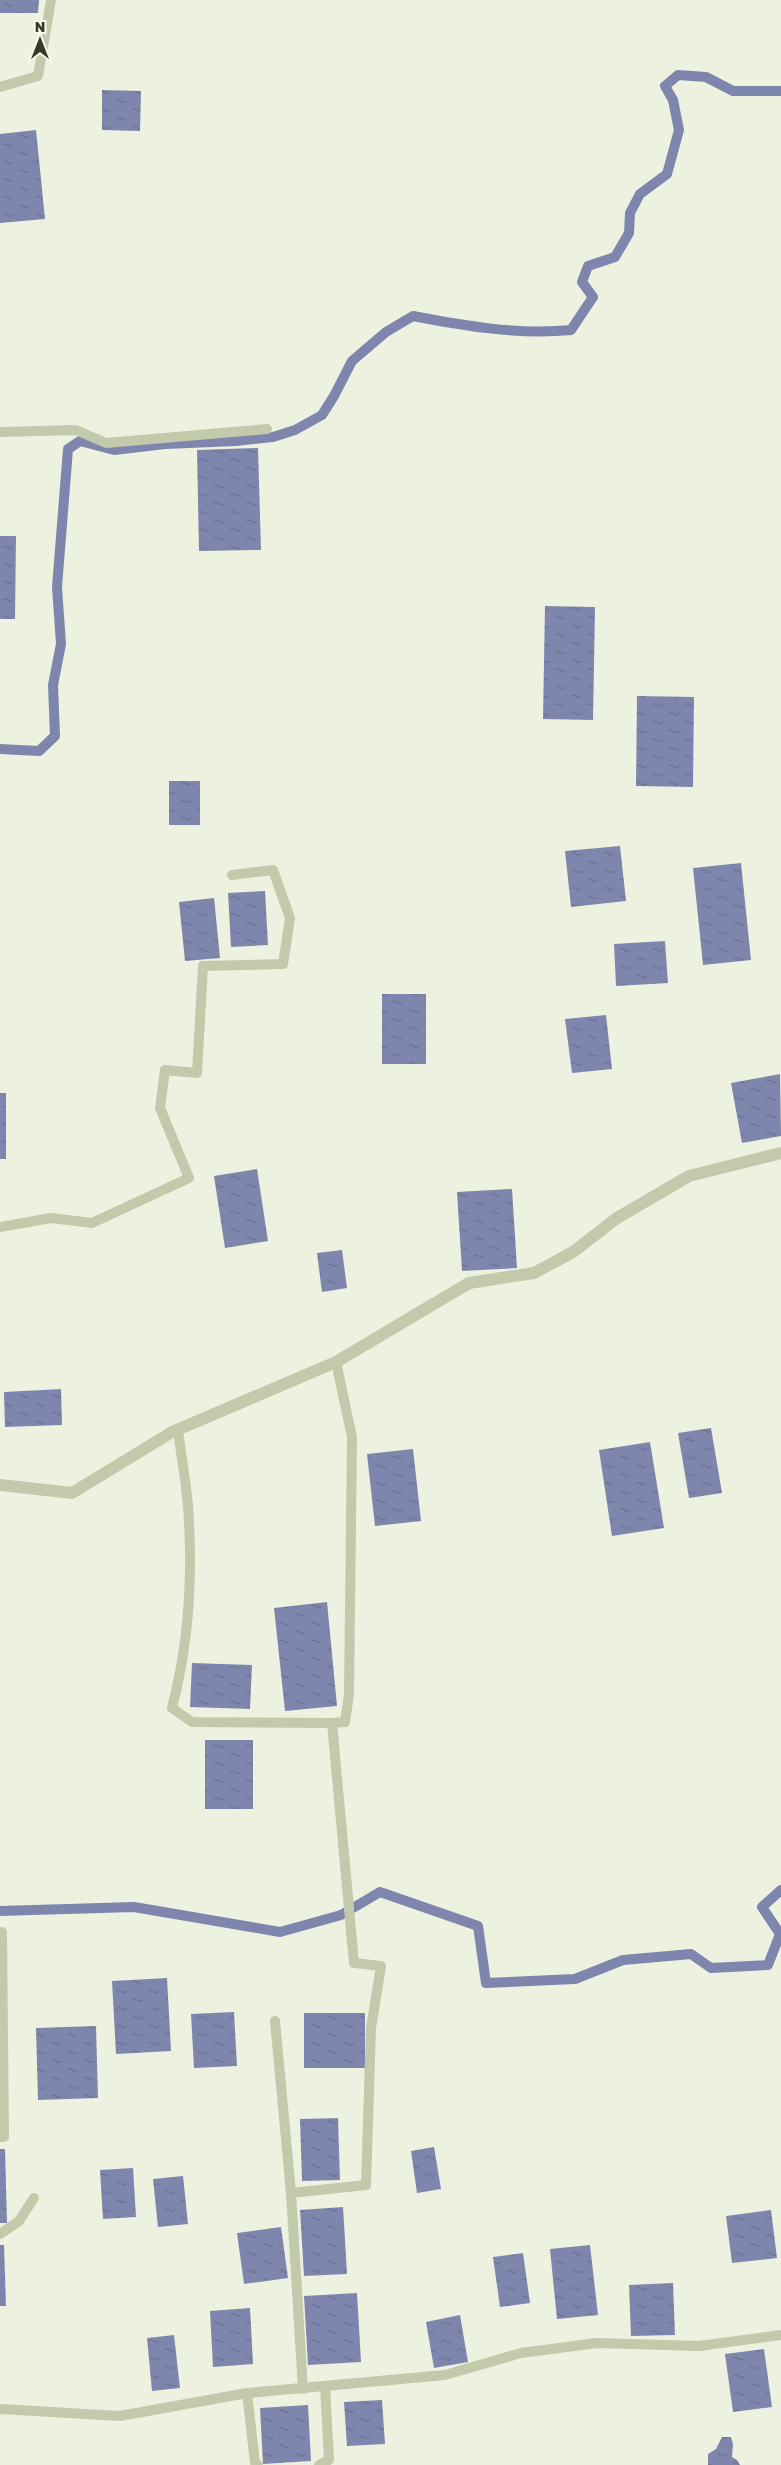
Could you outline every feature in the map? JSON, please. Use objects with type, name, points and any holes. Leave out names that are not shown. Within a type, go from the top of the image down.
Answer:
[{"type":"street","points":[[0,87],[38,76],[51,0]]},
{"type":"street","points":[[0,432],[76,430],[106,443],[267,429]]},
{"type":"street","points":[[0,1227],[51,1218],[92,1223],[188,1178],[160,1108],[166,1070],[198,1073],[203,966],[283,964],[290,918],[273,870],[232,875]]},
{"type":"street","points":[[0,1485],[72,1492],[178,1430],[336,1362],[469,1283],[534,1274],[573,1252],[617,1218],[689,1176],[781,1153]]},
{"type":"street","points":[[178,1430],[188,1505],[190,1566],[182,1672],[172,1708],[192,1722],[345,1722],[350,1694],[352,1437],[336,1362]]},
{"type":"street","points":[[291,2193],[366,2185],[371,2028],[381,1966],[354,1962],[350,1898],[332,1723]]},
{"type":"street","points":[[0,2137],[4,2137],[2,1932]]},
{"type":"street","points":[[275,2021],[291,2193],[303,2388]]},
{"type":"street","points":[[0,2234],[19,2221],[34,2198]]},
{"type":"street","points":[[0,2409],[120,2416],[247,2393],[445,2375],[521,2352],[597,2343],[699,2346],[781,2335]]},
{"type":"street","points":[[325,2386],[326,2463]]},
{"type":"street","points":[[247,2393],[255,2463],[258,2465]]},
{"type":"water","points":[[0,0],[39,0],[38,13],[0,13]]},
{"type":"water","points":[[102,90],[141,91],[140,131],[102,130]]},
{"type":"water","points":[[36,130],[45,219],[0,223],[0,134]]},
{"type":"water","points":[[258,448],[261,550],[199,551],[197,450]]},
{"type":"water","points":[[0,536],[16,536],[15,619],[0,619]]},
{"type":"water","points":[[545,606],[595,607],[593,720],[543,719]]},
{"type":"water","points":[[637,696],[694,697],[693,787],[636,786]]},
{"type":"water","points":[[169,781],[200,781],[200,825],[169,825]]},
{"type":"water","points":[[620,846],[626,901],[571,907],[565,851]]},
{"type":"water","points":[[741,863],[751,960],[703,965],[693,868]]},
{"type":"water","points":[[265,891],[268,945],[231,947],[228,893]]},
{"type":"water","points":[[214,898],[220,958],[185,961],[179,902]]},
{"type":"water","points":[[665,941],[668,983],[616,986],[614,944]]},
{"type":"water","points":[[382,994],[426,994],[426,1064],[382,1064]]},
{"type":"water","points":[[606,1015],[612,1069],[572,1073],[565,1019]]},
{"type":"water","points":[[780,1074],[781,1136],[742,1143],[731,1083]]},
{"type":"water","points":[[0,1093],[6,1093],[6,1159],[0,1159]]},
{"type":"water","points":[[257,1169],[268,1241],[225,1248],[214,1176]]},
{"type":"water","points":[[512,1189],[517,1268],[462,1271],[457,1192]]},
{"type":"water","points":[[342,1250],[347,1288],[322,1292],[317,1253]]},
{"type":"water","points":[[61,1389],[62,1425],[5,1427],[4,1392]]},
{"type":"water","points":[[711,1428],[722,1493],[689,1498],[678,1433]]},
{"type":"water","points":[[650,1442],[664,1528],[612,1536],[599,1450]]},
{"type":"water","points":[[413,1449],[421,1521],[375,1526],[367,1454]]},
{"type":"water","points":[[327,1602],[337,1706],[285,1711],[274,1608]]},
{"type":"water","points":[[192,1663],[252,1665],[250,1709],[190,1707]]},
{"type":"water","points":[[205,1740],[253,1740],[253,1809],[205,1809]]},
{"type":"water","points":[[167,1978],[171,2051],[116,2054],[112,1981]]},
{"type":"water","points":[[234,2012],[237,2066],[194,2068],[191,2014]]},
{"type":"water","points":[[304,2013],[365,2013],[365,2068],[304,2068]]},
{"type":"water","points":[[96,2026],[98,2098],[38,2100],[36,2028]]},
{"type":"water","points":[[338,2118],[340,2180],[302,2181],[300,2119]]},
{"type":"water","points":[[434,2147],[441,2189],[417,2193],[411,2151]]},
{"type":"water","points":[[0,2149],[5,2149],[7,2223],[0,2223]]},
{"type":"water","points":[[133,2168],[136,2217],[103,2219],[100,2170]]},
{"type":"water","points":[[183,2176],[188,2224],[158,2227],[153,2179]]},
{"type":"water","points":[[343,2207],[347,2274],[304,2276],[300,2210]]},
{"type":"water","points":[[771,2210],[777,2258],[732,2263],[726,2216]]},
{"type":"water","points":[[281,2227],[288,2278],[244,2284],[237,2233]]},
{"type":"water","points":[[0,2245],[4,2245],[6,2306],[0,2306]]},
{"type":"water","points":[[590,2245],[598,2315],[557,2319],[550,2249]]},
{"type":"water","points":[[523,2253],[530,2303],[500,2307],[493,2257]]},
{"type":"water","points":[[673,2283],[675,2335],[631,2336],[629,2285]]},
{"type":"water","points":[[357,2293],[361,2362],[308,2365],[304,2296]]},
{"type":"water","points":[[250,2308],[253,2364],[213,2367],[210,2311]]},
{"type":"water","points":[[460,2315],[468,2362],[434,2368],[426,2322]]},
{"type":"water","points":[[174,2335],[180,2388],[152,2391],[147,2338]]},
{"type":"water","points":[[764,2349],[772,2407],[733,2412],[725,2354]]},
{"type":"water","points":[[382,2400],[385,2444],[347,2446],[344,2402]]},
{"type":"water","points":[[308,2405],[311,2461],[263,2464],[260,2408]]},
{"type":"water","points":[[722,2437],[731,2437],[733,2444],[732,2457],[740,2465],[708,2465],[708,2454],[716,2449]]},
{"type":"waterway","points":[[0,749],[39,751],[55,736],[53,685],[61,644],[57,587],[68,449],[80,441],[114,450],[165,444],[236,441],[273,437],[295,430],[322,415],[352,361],[386,332],[413,316],[472,326],[511,330],[571,330],[593,297],[582,282],[588,266],[615,257],[629,233],[630,213],[640,194],[667,174],[679,130],[673,100],[665,86],[678,75],[706,77],[733,91],[781,91]]},
{"type":"waterway","points":[[0,1911],[134,1907],[280,1932],[341,1915],[380,1892],[478,1926],[486,1983],[575,1979],[623,1960],[691,1954],[711,1968],[768,1965],[780,1934],[762,1907],[781,1890]]}]
